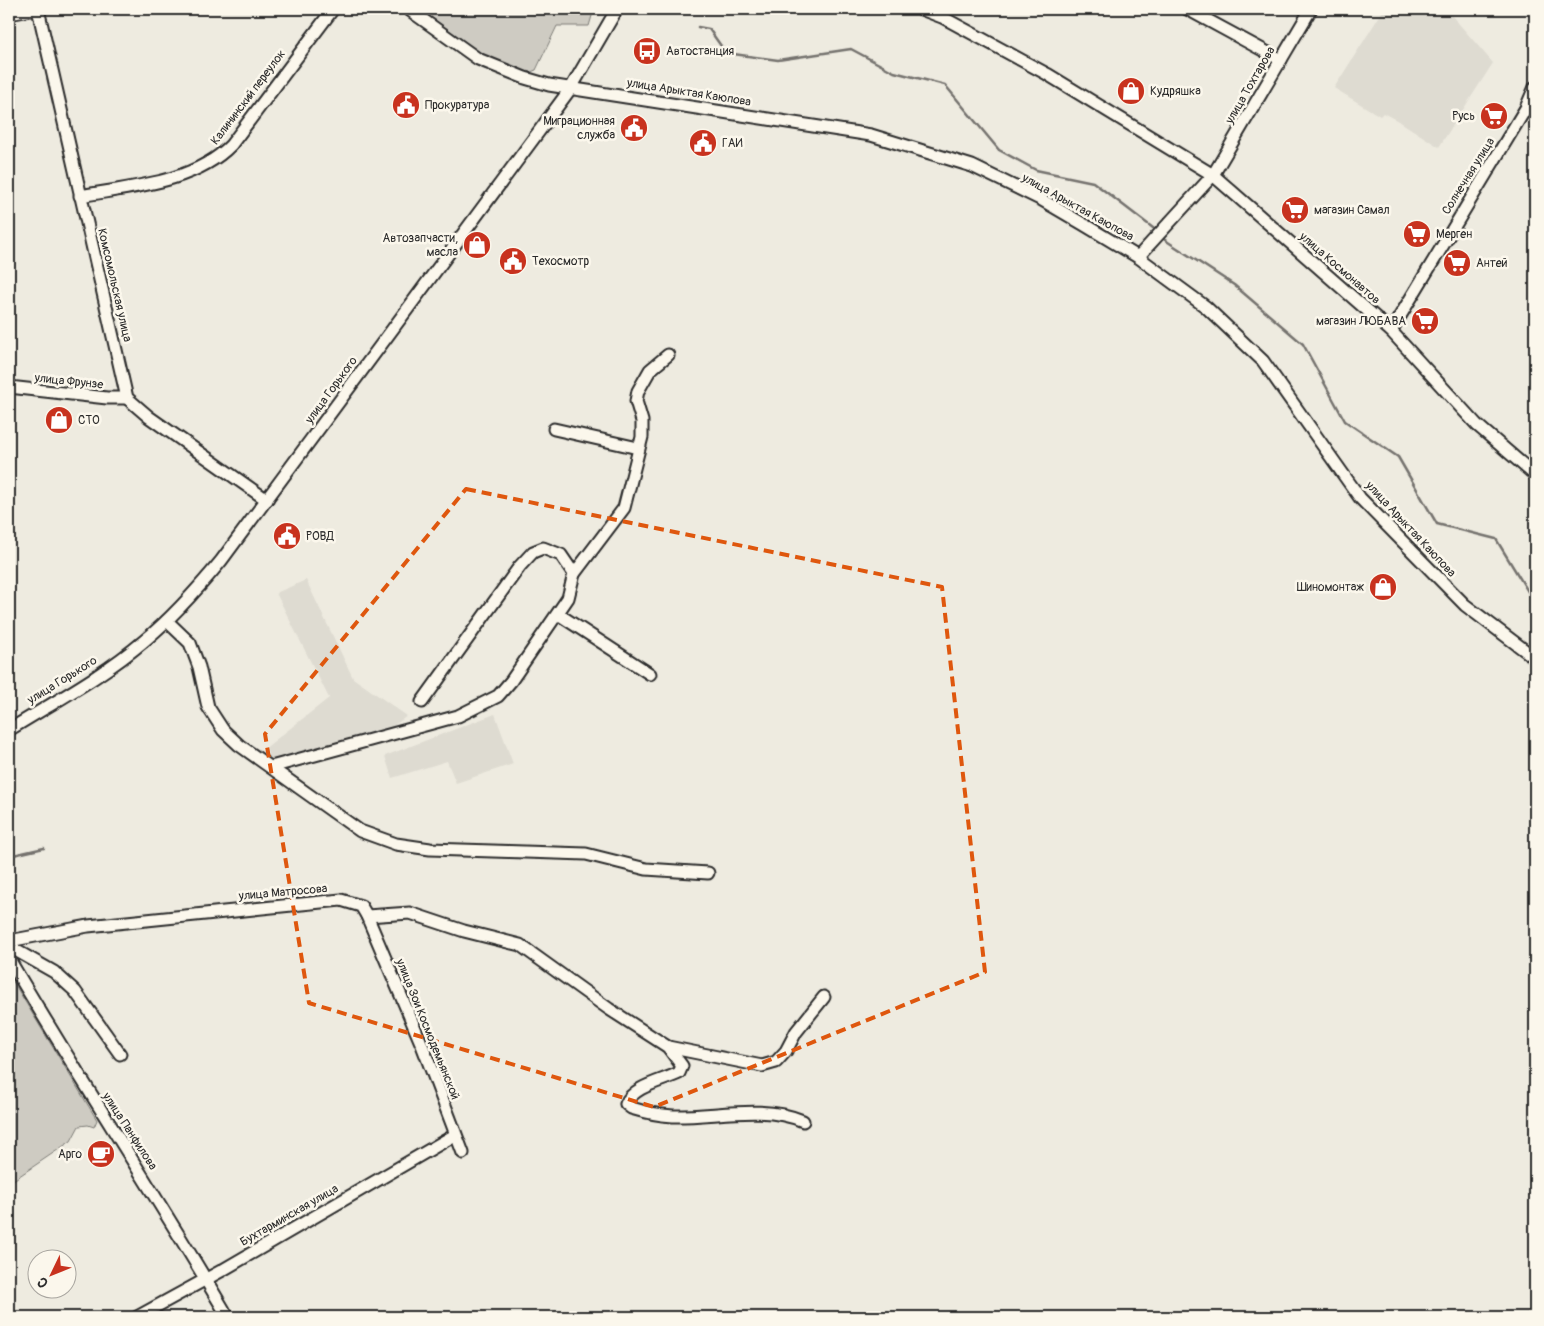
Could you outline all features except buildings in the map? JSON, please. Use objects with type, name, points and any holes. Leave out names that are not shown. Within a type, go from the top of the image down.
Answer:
[{"type":"street","points":[[9,14],[37,9]]},
{"type":"street","name":"Комсомольская улица","points":[[37,9],[127,398]]},
{"type":"street","name":"Калининский переулок","points":[[80,196],[175,176],[220,157],[232,144],[333,9]]},
{"type":"street","name":"улица Арыктая Каюпова","points":[[408,9],[478,59],[525,78],[571,88],[871,134],[972,166],[1042,200],[1138,257],[1206,307],[1263,361],[1360,498],[1465,605],[1535,658]]},
{"type":"street","name":"улица Горького","points":[[9,730],[122,658],[167,621],[221,561],[571,88],[617,9]]},
{"type":"street","name":"улица Космонавтов","points":[[921,9],[942,17],[1047,74],[1213,176],[1391,331],[1477,425],[1535,475]]},
{"type":"street","points":[[1187,9],[1281,60]]},
{"type":"street","name":"улица Тохтарова","points":[[1138,257],[1213,176],[1311,9]]},
{"type":"street","name":"Солнечная улица","points":[[1391,331],[1526,108],[1535,86]]},
{"type":"street","points":[[272,767],[458,716],[482,706],[498,696],[511,681],[568,598],[574,574],[624,508],[642,437],[642,422],[636,401],[638,391],[650,370],[668,355]]},
{"type":"street","name":"улица Фрунзе","points":[[9,387],[107,398],[127,398]]},
{"type":"street","points":[[127,398],[149,417],[267,500]]},
{"type":"street","points":[[554,429],[638,448]]},
{"type":"street","points":[[422,702],[507,583],[533,552],[543,548],[550,549],[561,555],[574,574]]},
{"type":"street","points":[[558,614],[650,674]]},
{"type":"street","points":[[167,621],[190,643],[194,651],[208,707],[213,717],[239,745],[360,831],[396,844],[430,849],[586,854],[646,869],[708,873]]},
{"type":"street","name":"улица Матросова","points":[[9,941],[88,926],[342,900],[361,906],[367,916]]},
{"type":"street","points":[[367,916],[410,912],[464,931],[520,945],[609,1009],[668,1047],[682,1066],[679,1073],[644,1087],[629,1098],[626,1104],[631,1108],[672,1116],[766,1114],[790,1116],[803,1121]]},
{"type":"street","name":"улица Зои Космодемьянской","points":[[367,916],[422,1045],[463,1153]]},
{"type":"street","points":[[9,949],[17,951],[54,972],[75,991],[120,1054]]},
{"type":"street","name":"улица Панфилова","points":[[9,960],[228,1317]]},
{"type":"street","points":[[668,1047],[762,1066],[776,1062],[786,1051],[796,1032],[824,997]]},
{"type":"street","name":"Бухтарминская улица","points":[[137,1317],[455,1135]]},
{"type":"highlighted area","points":[[466,489],[942,587],[985,972],[654,1107],[309,1003],[265,734]]},
{"type":"shaded area","points":[[414,9],[594,9],[589,26],[557,26],[536,70],[528,73],[491,61]]},
{"type":"shaded area","points":[[1384,9],[1446,9],[1493,63],[1439,147],[1402,123],[1383,113],[1380,116],[1334,88]]},
{"type":"shaded area","points":[[306,580],[353,678],[407,716],[385,732],[273,764],[264,749],[329,698],[276,593]]},
{"type":"shaded area","points":[[495,714],[513,764],[456,783],[447,761],[392,778],[385,756]]},
{"type":"shaded area","points":[[9,975],[97,1120],[94,1127],[88,1125],[79,1126],[71,1141],[9,1183]]},
{"type":"waterway","points":[[698,27],[709,29],[726,53],[778,60],[851,49],[894,72],[945,85],[999,150],[1036,170],[1093,182],[1153,228]]},
{"type":"waterway","points":[[1165,240],[1234,285],[1303,344],[1345,421],[1398,457],[1437,524],[1496,539],[1535,603]]},
{"type":"waterway","points":[[9,856],[44,848]]},
{"type":"place","name":"Автостанция","points":[[647,51]]},
{"type":"place","name":"Кудряшка","points":[[1131,91]]},
{"type":"place","name":"Прокуратура","points":[[406,105]]},
{"type":"place","name":"Русь","points":[[1494,116]]},
{"type":"place","name":"Миграционная служба","points":[[634,128]]},
{"type":"place","name":"ГАИ","points":[[703,143]]},
{"type":"place","name":"магазин Самал","points":[[1295,210]]},
{"type":"place","name":"Мерген","points":[[1417,234]]},
{"type":"place","name":"Автозапчасти, масла","points":[[477,245]]},
{"type":"place","name":"Техосмотр","points":[[513,261]]},
{"type":"place","name":"Антей","points":[[1457,263]]},
{"type":"place","name":"магазин ЛЮБАВА","points":[[1425,321]]},
{"type":"place","name":"СТО","points":[[59,420]]},
{"type":"place","name":"РОВД","points":[[287,536]]},
{"type":"place","name":"Шиномонтаж","points":[[1383,587]]},
{"type":"place","name":"Арго","points":[[101,1154]]}]
